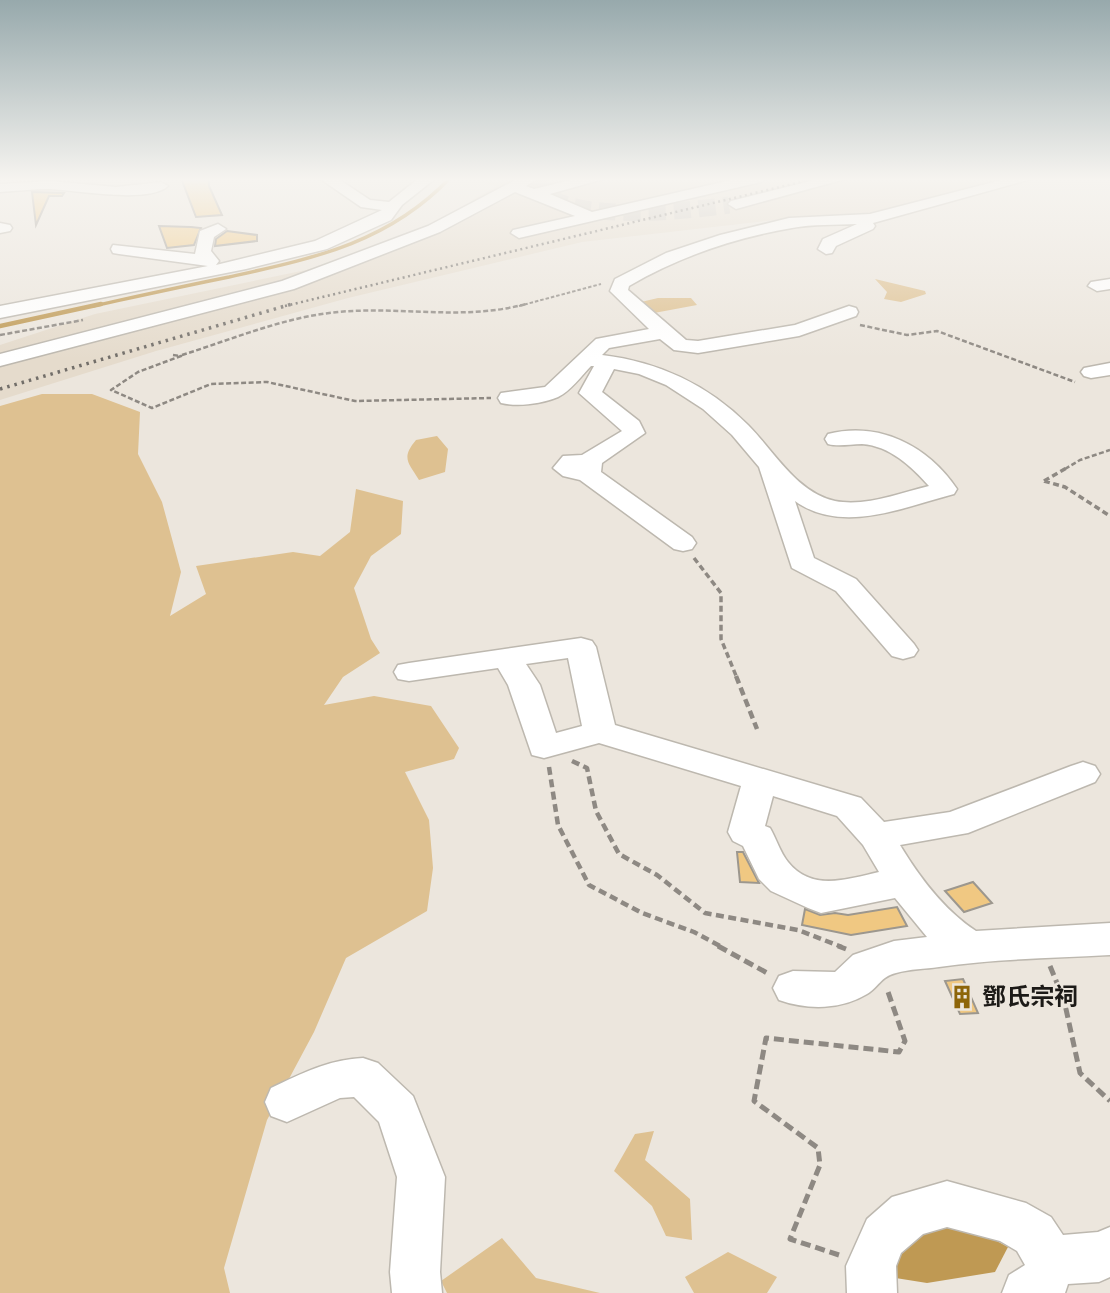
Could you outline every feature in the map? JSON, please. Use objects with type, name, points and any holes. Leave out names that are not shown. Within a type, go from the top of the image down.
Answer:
[{"type":"street","points":[[204,238],[202,252],[211,261]]},
{"type":"street","points":[[0,312],[246,264],[338,238]]},
{"type":"street","points":[[0,360],[288,285],[410,238]]},
{"type":"street","points":[[726,238],[653,264],[621,283],[619,291],[681,346],[698,347],[799,330],[843,315]]},
{"type":"street","points":[[826,249],[829,243],[840,238]]},
{"type":"street","points":[[119,249],[246,264]]},
{"type":"street","points":[[664,332],[603,343],[596,360],[590,393],[601,405],[631,426],[634,433],[586,467],[683,543]]},
{"type":"street","points":[[509,398],[527,398],[552,392],[596,360],[658,373],[700,398],[729,419],[770,467],[803,496],[818,504],[846,510],[945,489],[930,472],[894,444],[867,435],[836,439]]},
{"type":"street","points":[[770,467],[802,562],[846,586],[903,650]]},
{"type":"street","points":[[409,672],[581,646],[600,732]]},
{"type":"street","points":[[506,656],[524,685],[546,752],[600,732],[849,807],[876,836],[903,881],[944,930],[970,947]]},
{"type":"street","points":[[876,836],[955,824],[1083,774]]},
{"type":"street","points":[[760,780],[746,832],[757,837],[772,869],[784,881],[821,898],[903,881]]},
{"type":"street","points":[[793,988],[841,988],[855,981],[867,967],[878,961],[970,947],[1110,939]]},
{"type":"street","points":[[287,1102],[336,1079],[363,1077],[397,1110],[421,1177],[415,1272],[417,1293]]},
{"type":"street","points":[[871,1280],[884,1236],[909,1214],[947,1204],[1010,1220],[1034,1234],[1039,1277],[1110,1252]]},
{"type":"path","points":[[509,398],[355,401],[256,382],[211,384],[152,408],[111,390],[138,372],[297,320],[337,312],[483,313],[520,307],[578,288],[621,283]]},
{"type":"path","points":[[843,315],[888,333],[907,335],[937,331],[1074,382],[1096,374]]},
{"type":"path","points":[[0,335],[83,320]]},
{"type":"path","points":[[173,355],[181,356]]},
{"type":"path","points":[[1110,450],[1080,460],[1044,481],[1065,487],[1110,516]]},
{"type":"path","points":[[683,543],[721,593],[721,639],[757,729]]},
{"type":"path","points":[[793,988],[694,932],[642,914],[589,885],[558,825],[546,752],[560,754],[587,768],[596,811],[619,854],[657,875],[705,913],[798,930],[878,961],[905,1041],[899,1052],[766,1038],[754,1101],[818,1148],[820,1165],[790,1238],[871,1280]]},
{"type":"path","points":[[1040,942],[1064,1000],[1080,1073],[1110,1101]]},
{"type":"shaded area","points":[[397,238],[614,238],[582,242],[348,298],[156,351],[0,400],[0,345],[95,314],[306,270],[346,259]]},
{"type":"shaded area","points":[[875,279],[925,291],[926,294],[901,302],[884,299],[887,292]]},
{"type":"shaded area","points":[[658,298],[691,298],[697,305],[654,313],[641,302]]},
{"type":"shaded area","points":[[42,394],[92,394],[140,412],[138,454],[162,502],[181,572],[170,616],[206,594],[196,566],[293,552],[320,556],[350,532],[356,489],[403,501],[401,534],[371,556],[354,588],[371,639],[380,653],[343,677],[324,705],[374,696],[431,706],[459,748],[454,759],[405,772],[429,820],[433,868],[427,911],[346,958],[314,1032],[267,1120],[224,1268],[230,1293],[0,1293],[0,406]]},
{"type":"shaded area","points":[[437,436],[448,449],[445,472],[419,480],[409,464],[409,451],[416,440]]},
{"type":"shaded area","points":[[654,1131],[645,1160],[690,1199],[692,1240],[666,1236],[652,1206],[614,1171],[635,1134]]},
{"type":"shaded area","points":[[961,1222],[1008,1247],[995,1272],[927,1283],[883,1276],[902,1242]]},
{"type":"shaded area","points":[[502,1238],[536,1278],[600,1293],[447,1293],[441,1281]]},
{"type":"shaded area","points":[[728,1252],[777,1277],[767,1293],[694,1293],[685,1277]]},
{"type":"building","points":[[163,238],[197,238],[194,245],[167,248]]},
{"type":"building","points":[[257,238],[257,241],[215,246],[216,239]]},
{"type":"building","points":[[737,852],[743,852],[759,883],[740,882]]},
{"type":"building","points":[[973,882],[992,903],[964,912],[945,891]]},
{"type":"building","points":[[897,907],[907,926],[851,935],[802,925],[805,909],[820,915],[848,915]]},
{"type":"building","name":"鄧氏宗祠","points":[[963,979],[978,1013],[960,1014],[945,981]]},
{"type":"waterway","points":[[93,306],[291,263],[363,238]]},
{"type":"waterway","points":[[0,326],[101,304]]},
{"type":"railway","points":[[286,306],[566,238]]},
{"type":"railway","points":[[286,306],[292,304]]},
{"type":"railway","points":[[0,389],[286,306]]},
{"type":"place","name":"鄧氏宗祠","points":[[962,997]]}]
